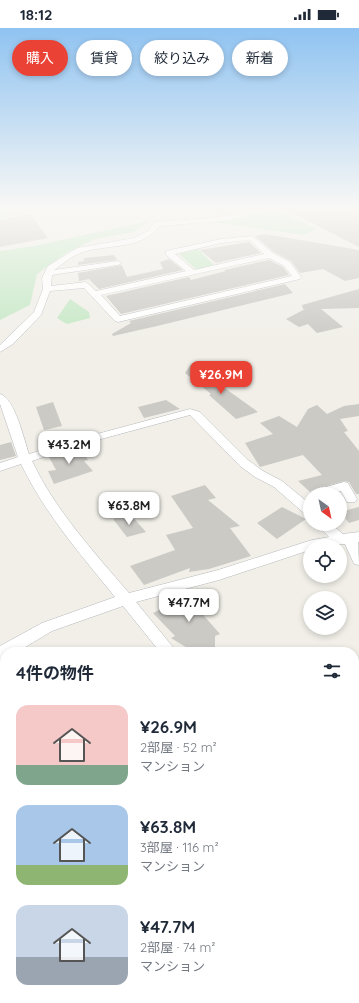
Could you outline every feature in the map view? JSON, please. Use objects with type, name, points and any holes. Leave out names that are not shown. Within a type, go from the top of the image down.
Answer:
[{"type":"street","points":[[0,349],[10,342],[38,312],[43,304],[47,289],[46,278],[51,268],[76,252]]},
{"type":"street","points":[[171,252],[169,253],[193,274]]},
{"type":"street","points":[[47,289],[86,285],[118,319],[297,277],[287,264],[267,252]]},
{"type":"street","points":[[95,294],[193,274],[270,255]]},
{"type":"street","points":[[48,273],[118,263]]},
{"type":"street","points":[[0,397],[7,405],[26,458],[39,488],[63,524],[127,599],[165,647]]},
{"type":"street","points":[[0,467],[26,458],[190,412],[196,414],[244,463],[259,474],[278,484],[303,505]]},
{"type":"street","points":[[329,487],[340,481],[344,487]]},
{"type":"street","points":[[347,492],[351,499]]},
{"type":"street","points":[[297,499],[303,498]]},
{"type":"street","points":[[336,531],[349,538],[359,560]]},
{"type":"street","points":[[12,647],[47,627],[127,599],[219,575],[318,543],[349,538]]},
{"type":"green space","points":[[0,252],[67,252],[37,274],[30,305],[0,320]]},
{"type":"green space","points":[[202,252],[214,265],[197,270],[179,254]]},
{"type":"green space","points":[[70,299],[89,312],[90,318],[67,324],[57,318]]},
{"type":"building","points":[[203,252],[261,253],[216,263]]},
{"type":"building","points":[[275,252],[359,252],[359,278],[345,281],[323,269],[300,273],[291,261]]},
{"type":"building","points":[[114,255],[117,260],[78,265],[78,262],[84,261],[84,258]]},
{"type":"building","points":[[169,259],[183,270],[99,289],[89,279],[79,281],[78,273],[122,265],[127,277],[163,269],[160,262]]},
{"type":"building","points":[[269,260],[283,267],[289,275],[121,314],[106,296],[189,277],[191,280],[226,271],[224,270]]},
{"type":"building","points":[[285,284],[293,293],[113,336],[112,334],[131,323],[129,321]]},
{"type":"building","points":[[359,289],[359,308],[321,309],[343,327],[317,333],[308,324],[299,327],[286,319],[305,309],[303,309],[302,305]]},
{"type":"building","points":[[191,364],[258,412],[236,419],[209,395],[211,394],[185,373]]},
{"type":"building","points":[[166,400],[180,409],[144,418],[138,407]]},
{"type":"building","points":[[53,402],[62,426],[44,430],[36,407]]},
{"type":"building","points":[[359,404],[359,416],[340,419],[348,431],[344,432],[359,451],[359,494],[356,494],[349,482],[344,481],[323,487],[305,487],[298,481],[322,475],[303,455],[260,467],[245,443],[273,434],[260,423],[279,416],[297,427],[308,409],[317,405],[327,414],[344,406]]},
{"type":"building","points":[[11,442],[16,456],[0,460],[0,445]]},
{"type":"building","points":[[80,447],[88,460],[84,461],[93,471],[54,484],[48,471],[56,470],[49,457]]},
{"type":"building","points":[[205,485],[216,498],[208,500],[240,526],[230,528],[251,556],[209,569],[189,572],[190,568],[144,585],[130,566],[175,550],[166,535],[193,528],[171,496]]},
{"type":"building","points":[[282,507],[303,518],[303,521],[277,539],[257,523]]},
{"type":"building","points":[[359,507],[359,520],[349,523],[347,521],[347,510]]},
{"type":"building","points":[[130,514],[146,532],[127,537],[113,519]]},
{"type":"building","points":[[192,589],[211,601],[197,608],[220,634],[215,636],[215,647],[186,647],[171,638],[175,636],[153,613],[179,600],[183,591]]}]
